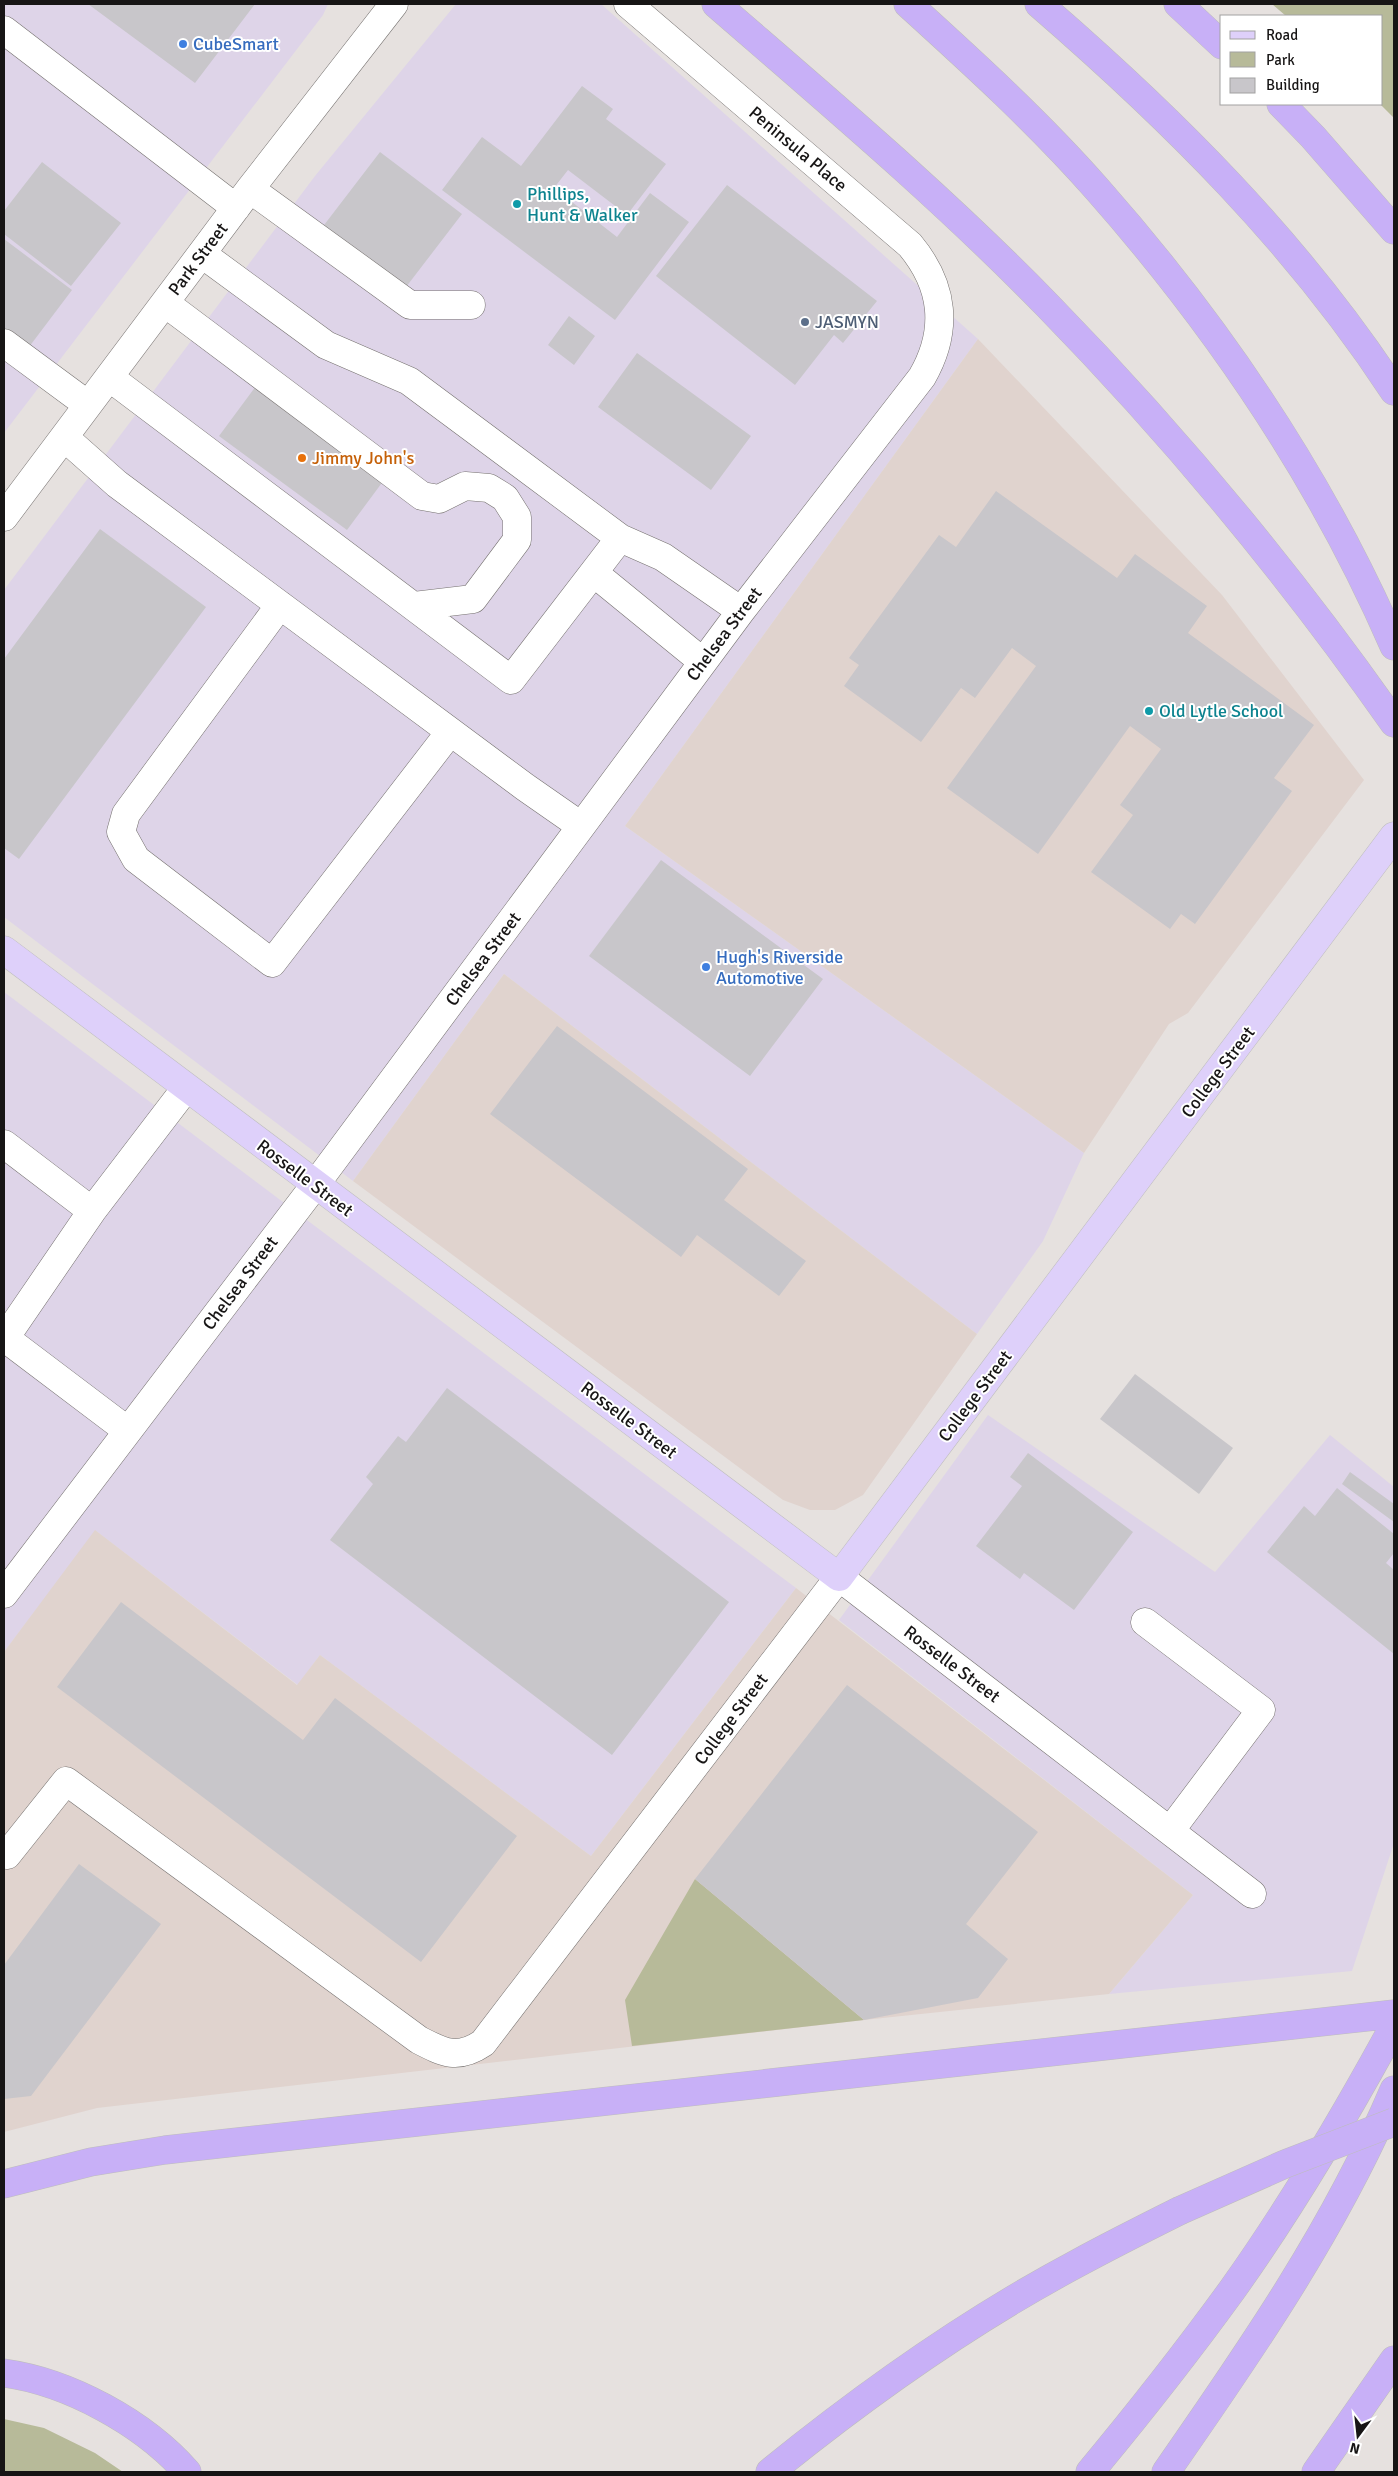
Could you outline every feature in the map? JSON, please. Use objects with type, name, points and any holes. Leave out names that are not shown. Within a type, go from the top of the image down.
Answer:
[{"type":"highway","points":[[716,4],[935,196],[1054,312],[1154,418],[1256,538],[1351,662],[1394,723]]},
{"type":"highway","points":[[908,4],[1043,132],[1096,188],[1194,306],[1281,433],[1324,504],[1361,574],[1394,646]]},
{"type":"highway","points":[[1039,4],[1137,90],[1192,142],[1294,257],[1394,391]]},
{"type":"highway","points":[[1178,4],[1220,43]]},
{"type":"highway","points":[[1282,105],[1320,145],[1394,230]]},
{"type":"highway","points":[[4,2184],[52,2171],[128,2156],[1394,2014]]},
{"type":"highway","points":[[1090,2472],[1155,2391],[1261,2247],[1345,2113],[1394,2026]]},
{"type":"highway","points":[[1166,2472],[1239,2367],[1302,2269],[1347,2187],[1394,2090]]},
{"type":"highway","points":[[770,2472],[870,2395],[944,2344],[1076,2263],[1179,2211],[1285,2164],[1394,2122]]},
{"type":"highway","points":[[1316,2472],[1394,2360]]},
{"type":"highway","points":[[4,2373],[35,2381],[90,2401],[138,2429],[187,2472]]},
{"type":"main road","name":"College Street","points":[[839,1577],[1394,836]]},
{"type":"main road","name":"Rosselle Street","points":[[4,950],[839,1577]]},
{"type":"street","name":"Park Street","points":[[4,516],[243,198],[394,4]]},
{"type":"street","name":"Peninsula Place","points":[[628,4],[910,245],[922,260],[931,277],[937,295],[939,314]]},
{"type":"street","points":[[4,30],[243,198],[410,305],[471,305]]},
{"type":"street","points":[[202,254],[326,345],[409,381],[620,538],[663,556],[741,611]]},
{"type":"street","points":[[164,303],[422,496],[439,499],[465,486],[489,488],[505,498],[517,517],[517,540],[473,598],[414,606]]},
{"type":"street","name":"Chelsea Street","points":[[4,1594],[315,1185],[741,611],[922,377],[936,348],[939,314]]},
{"type":"street","points":[[4,343],[88,405]]},
{"type":"street","points":[[109,377],[512,680],[620,538]]},
{"type":"street","points":[[64,438],[117,484],[450,732],[581,826]]},
{"type":"street","points":[[594,573],[703,662]]},
{"type":"street","points":[[280,604],[126,814],[121,832],[136,859],[272,963],[450,732]]},
{"type":"street","points":[[128,1431],[4,1338],[92,1211],[186,1088]]},
{"type":"street","points":[[4,1144],[92,1211]]},
{"type":"street","name":"Rosselle Street","points":[[839,1577],[1252,1894]]},
{"type":"street","name":"College Street","points":[[5,1855],[66,1781],[404,2030],[419,2040],[450,2053],[461,2054],[483,2043],[839,1577]]},
{"type":"street","points":[[1145,1622],[1261,1710],[1170,1831]]},
{"type":"shaded area","points":[[4,4],[328,4],[323,15],[4,433]]},
{"type":"shaded area","points":[[456,4],[601,4],[978,339],[625,826],[1084,1153],[1043,1241],[977,1334],[504,974],[353,1181],[4,917],[4,590],[315,176]]},
{"type":"shaded area","points":[[978,339],[1222,595],[1364,780],[1188,1013],[1169,1024],[1084,1153],[625,826]]},
{"type":"shaded area","points":[[504,974],[977,1334],[863,1495],[835,1510],[810,1510],[783,1500],[353,1181]]},
{"type":"shaded area","points":[[4,992],[796,1588],[591,1856],[320,1655],[298,1685],[96,1531],[4,1652]]},
{"type":"shaded area","points":[[988,1415],[1215,1572],[1330,1435],[1394,1487],[1394,1843],[1352,1971],[1109,1994],[1193,1895],[839,1620]]},
{"type":"shaded area","points":[[95,1530],[297,1685],[320,1655],[591,1856],[796,1588],[1193,1895],[1109,1994],[864,2020],[97,2108],[4,2132],[4,1652]]},
{"type":"green space","points":[[1272,4],[1394,4],[1394,118],[1381,105],[1383,105],[1383,15],[1285,15]]},
{"type":"green space","points":[[695,1879],[864,2020],[632,2046],[625,2000]]},
{"type":"green space","points":[[4,2419],[44,2428],[95,2453],[123,2472],[4,2472]]},
{"type":"building","name":"CubeSmart","points":[[88,4],[255,4],[195,83]]},
{"type":"building","name":"Phillips, Hunt & Walker","points":[[582,86],[613,109],[606,119],[666,164],[627,215],[568,170],[554,188],[617,237],[650,193],[689,222],[615,320],[442,190],[482,137],[521,166]]},
{"type":"building","points":[[380,152],[462,214],[403,291],[321,229]]},
{"type":"building","points":[[42,162],[121,223],[71,286],[4,234],[4,211]]},
{"type":"building","points":[[727,185],[877,301],[843,343],[834,335],[795,385],[656,276]]},
{"type":"building","points":[[4,239],[72,290],[29,347],[4,329]]},
{"type":"building","points":[[569,316],[595,336],[574,365],[548,345]]},
{"type":"building","points":[[637,353],[751,436],[711,490],[598,407]]},
{"type":"building","name":"Jimmy John's","points":[[256,386],[384,480],[347,530],[219,436]]},
{"type":"building","name":"Old Lytle School","points":[[996,491],[1117,578],[1135,554],[1207,606],[1188,633],[1314,725],[1274,778],[1292,791],[1195,924],[1181,914],[1170,929],[1091,872],[1133,815],[1120,805],[1161,749],[1130,726],[1038,854],[947,788],[1036,666],[1012,648],[975,698],[961,688],[921,742],[844,686],[859,665],[849,658],[939,535],[956,547]]},
{"type":"building","points":[[100,529],[206,607],[19,859],[4,848],[4,659]]},
{"type":"building","name":"Hugh's Riverside Automotive","points":[[661,860],[823,979],[750,1076],[589,956]]},
{"type":"building","points":[[557,1026],[748,1169],[724,1200],[806,1261],[779,1296],[697,1235],[681,1257],[490,1114]]},
{"type":"building","points":[[1135,1374],[1233,1448],[1199,1494],[1100,1419]]},
{"type":"building","points":[[447,1388],[729,1602],[612,1755],[330,1540],[373,1484],[366,1477],[398,1436],[406,1442]]},
{"type":"building","points":[[1028,1453],[1133,1532],[1074,1610],[1024,1573],[1020,1579],[976,1546],[1022,1486],[1010,1477]]},
{"type":"building","points":[[1350,1472],[1394,1504],[1394,1522],[1342,1484]]},
{"type":"building","points":[[1337,1488],[1394,1534],[1394,1553],[1386,1563],[1394,1570],[1394,1654],[1267,1552],[1304,1506],[1315,1516]]},
{"type":"building","points":[[121,1602],[303,1740],[335,1698],[517,1836],[421,1962],[57,1687]]},
{"type":"building","points":[[847,1685],[1038,1832],[966,1924],[1008,1959],[978,1998],[864,2020],[695,1879]]},
{"type":"building","points":[[79,1864],[161,1924],[31,2096],[4,2099],[4,1965]]},
{"type":"place","name":"CubeSmart","points":[[183,44]]},
{"type":"place","name":"Phillips, Hunt & Walker","points":[[517,204]]},
{"type":"place","name":"JASMYN","points":[[805,322]]},
{"type":"place","name":"Jimmy John's","points":[[302,458]]},
{"type":"place","name":"Old Lytle School","points":[[1149,711]]},
{"type":"place","name":"Hugh's Riverside Automotive","points":[[706,967]]}]
